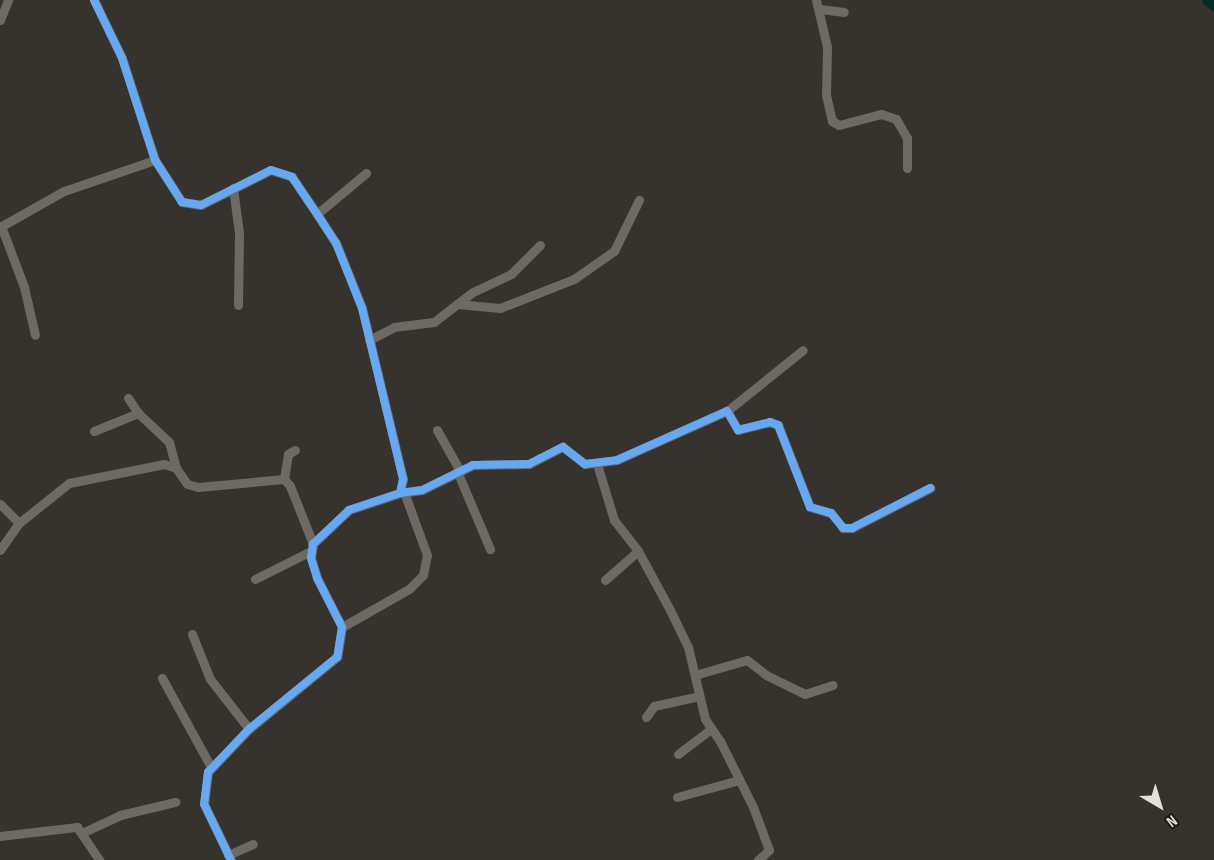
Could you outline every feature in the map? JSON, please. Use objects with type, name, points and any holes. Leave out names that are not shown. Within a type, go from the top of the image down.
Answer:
[{"type":"street","points":[[0,20],[8,0]]},
{"type":"street","points":[[94,0],[122,58],[155,160],[175,195],[190,206],[201,205],[271,170],[284,171],[317,214],[349,271],[369,340],[403,479],[402,492],[427,555],[423,575],[409,588],[342,627]]},
{"type":"street","points":[[844,12],[818,5],[827,47],[826,95],[832,121],[839,125],[881,114],[896,119],[907,138],[906,168]]},
{"type":"street","points":[[35,335],[24,286],[0,226],[64,191],[155,160]]},
{"type":"street","points":[[317,214],[366,173]]},
{"type":"street","points":[[233,188],[238,233],[238,305]]},
{"type":"street","points":[[457,304],[500,308],[574,279],[614,251],[639,200]]},
{"type":"street","points":[[369,340],[394,327],[434,322],[473,292],[511,274],[540,245]]},
{"type":"street","points":[[255,579],[312,548],[349,510],[402,492],[422,490],[458,470],[489,463],[529,464],[563,447],[580,462],[597,464],[630,455],[727,411],[803,350]]},
{"type":"street","points":[[128,398],[138,413],[169,442],[176,468],[187,484],[198,487],[284,479]]},
{"type":"street","points":[[727,411],[738,430],[770,422],[777,425],[810,507],[831,513],[843,528],[852,528],[930,488]]},
{"type":"street","points":[[94,431],[138,413]]},
{"type":"street","points":[[437,430],[458,470],[490,549]]},
{"type":"street","points":[[253,844],[230,857],[204,804],[204,785],[211,767],[249,729],[332,662],[339,651],[342,627],[322,592],[312,548],[290,486],[284,479],[288,454],[295,450]]},
{"type":"street","points":[[597,464],[614,520],[638,551],[688,647],[699,696],[711,729],[740,780],[769,850],[758,860]]},
{"type":"street","points":[[0,550],[19,523],[69,483],[164,465],[176,468]]},
{"type":"street","points":[[0,504],[19,523]]},
{"type":"street","points":[[605,580],[638,551]]},
{"type":"street","points":[[192,634],[210,679],[249,729]]},
{"type":"street","points":[[695,675],[747,660],[766,675],[805,694],[833,685]]},
{"type":"street","points":[[162,678],[211,767]]},
{"type":"street","points":[[646,717],[654,706],[699,696]]},
{"type":"street","points":[[678,754],[711,729]]},
{"type":"street","points":[[677,797],[740,780]]},
{"type":"street","points":[[84,832],[120,815],[175,802]]},
{"type":"street","points":[[0,836],[72,826],[84,832],[99,860]]},
{"type":"waterway","points":[[1208,0],[1214,5]]},
{"type":"cycle path","points":[[94,0],[122,58],[155,160],[182,202],[201,205],[271,170],[292,177],[336,243],[362,308],[403,479],[400,493],[349,510],[313,544],[311,558],[317,578],[342,627],[337,657],[249,729],[208,772],[204,804],[231,860]]},
{"type":"cycle path","points":[[400,493],[422,490],[473,465],[529,464],[563,447],[585,464],[617,460],[727,411],[738,430],[770,422],[778,425],[810,507],[831,513],[843,528],[852,528],[930,488]]}]
